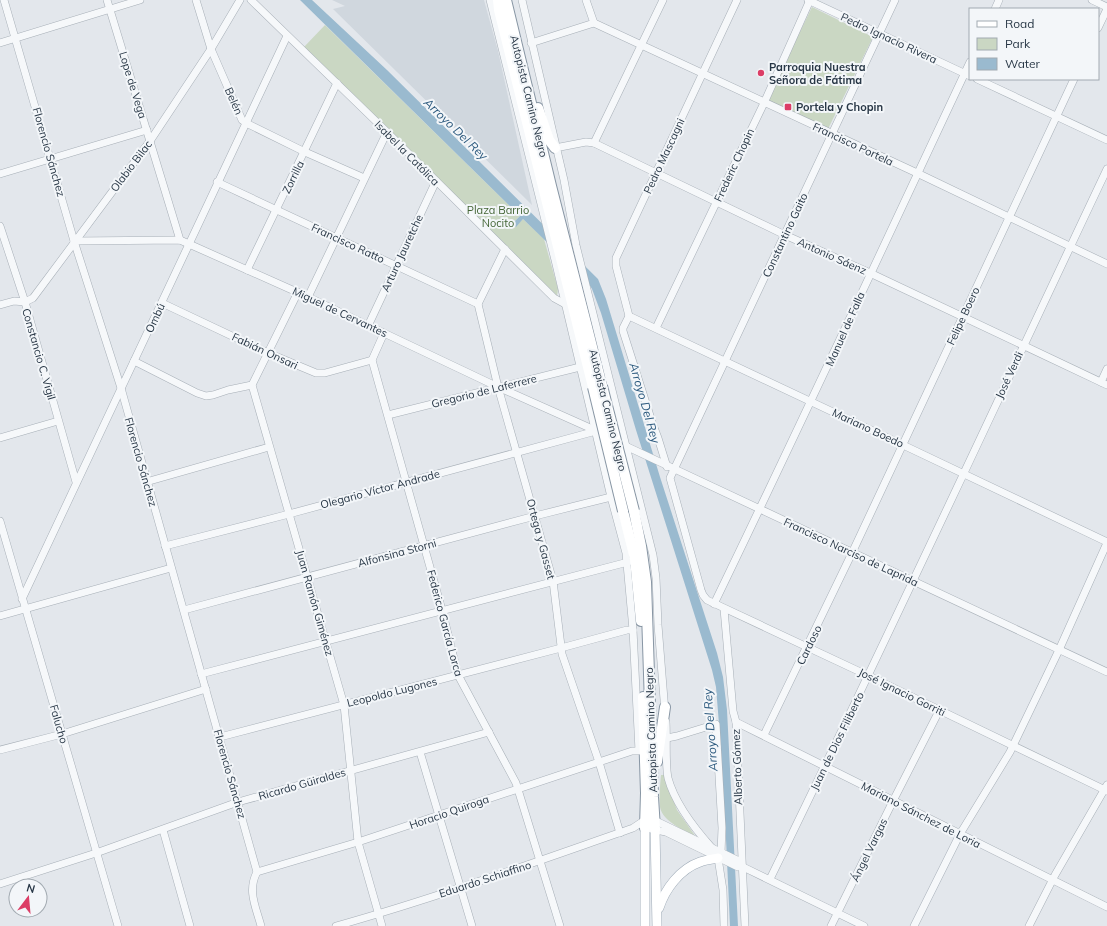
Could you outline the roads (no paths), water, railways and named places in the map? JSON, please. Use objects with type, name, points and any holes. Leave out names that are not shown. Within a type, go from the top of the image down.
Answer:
[{"type":"highway","name":"Autopista Camino Negro","points":[[498,0],[499,10],[550,213],[570,275],[628,511],[641,546],[646,582],[650,824]]},
{"type":"highway","name":"Autopista Camino Negro","points":[[506,0],[520,61],[550,213]]},
{"type":"highway","points":[[520,61],[549,140],[556,148]]},
{"type":"highway","points":[[649,795],[665,707]]},
{"type":"highway","points":[[639,751],[641,781],[649,795]]},
{"type":"main road","points":[[650,824],[657,922]]},
{"type":"main road","points":[[645,926],[650,824]]},
{"type":"main road","points":[[657,922],[661,901],[678,877],[687,868],[700,862],[722,856]]},
{"type":"street","name":"Florencio Sánchez","points":[[4,0],[74,241],[121,388],[146,482],[258,872]]},
{"type":"street","name":"Lope de Vega","points":[[107,0],[180,240]]},
{"type":"street","points":[[0,43],[140,0]]},
{"type":"street","name":"Belén","points":[[196,0],[211,49],[241,117],[246,123],[305,152],[364,178]]},
{"type":"street","name":"Olabio Bilac","points":[[25,302],[33,298],[150,141],[211,49],[240,0]]},
{"type":"street","name":"Isabel la Católica","points":[[251,0],[387,132],[554,298],[565,304]]},
{"type":"street","points":[[490,0],[550,213],[555,260],[611,497],[628,562],[639,751]]},
{"type":"street","points":[[522,0],[564,180],[576,245],[625,447],[642,509],[654,564],[665,707],[668,775],[676,800],[700,834],[712,848],[722,856]]},
{"type":"street","points":[[531,43],[594,23],[586,0]]},
{"type":"street","points":[[556,148],[586,142],[594,143],[663,0]]},
{"type":"street","name":"Pedro Mascagni","points":[[629,316],[616,266],[616,258],[737,0]]},
{"type":"street","name":"Pedro Ignacio Rivera","points":[[810,0],[967,74]]},
{"type":"street","name":"Frederic Chopin","points":[[656,328],[764,102],[810,0]]},
{"type":"street","name":"Constantino Gaito","points":[[670,478],[895,0]]},
{"type":"street","points":[[1092,0],[1107,8],[1099,26]]},
{"type":"street","name":"Francisco Portela","points":[[594,23],[917,173],[1107,264]]},
{"type":"street","name":"Ombú","points":[[22,599],[287,36]]},
{"type":"street","name":"Manuel de Falla","points":[[760,509],[812,402],[917,173],[967,74]]},
{"type":"street","points":[[979,80],[1107,140]]},
{"type":"street","name":"Felipe Boero","points":[[852,553],[1074,80]]},
{"type":"street","name":"Zorrilla","points":[[247,270],[337,83]]},
{"type":"street","points":[[0,174],[147,130]]},
{"type":"street","points":[[308,296],[337,239],[364,178],[387,132]]},
{"type":"street","name":"Antonio Sáenz","points":[[594,143],[716,203],[1104,383]]},
{"type":"street","name":"José Verdi","points":[[913,581],[1107,169]]},
{"type":"street","name":"Arturo Jauretche","points":[[368,326],[436,181]]},
{"type":"street","name":"Francisco Ratto","points":[[217,182],[478,304]]},
{"type":"street","name":"Constancio C. Vigil","points":[[0,226],[25,302],[76,482]]},
{"type":"street","name":"Miguel de Cervantes","points":[[74,241],[180,240],[308,296],[498,387],[596,431]]},
{"type":"street","points":[[478,304],[505,249]]},
{"type":"street","points":[[134,362],[206,396],[252,385],[298,292]]},
{"type":"street","points":[[0,305],[14,301],[25,302]]},
{"type":"street","name":"Fabián Onsari","points":[[162,302],[307,370],[320,373],[372,360]]},
{"type":"street","name":"Ortega y Gasset","points":[[478,304],[498,387],[552,581],[561,648],[599,762],[620,833]]},
{"type":"street","points":[[629,316],[623,331],[670,478]]},
{"type":"street","name":"Mariano Boedo","points":[[629,316],[1107,543]]},
{"type":"street","points":[[372,360],[384,333]]},
{"type":"street","name":"Federico García Lorca","points":[[372,360],[442,610],[458,675],[518,788],[560,926]]},
{"type":"street","name":"Gregorio de Laferrere","points":[[388,415],[580,367]]},
{"type":"street","points":[[1104,383],[1107,369]]},
{"type":"street","name":"Juan Ramón Giménez","points":[[252,385],[344,704],[358,842],[382,926]]},
{"type":"street","points":[[0,438],[58,421]]},
{"type":"street","name":"Francisco Narciso de Laprida","points":[[596,431],[625,447],[659,461],[1107,672]]},
{"type":"street","name":"Olegario Víctor Andrade","points":[[165,546],[596,431]]},
{"type":"street","points":[[146,482],[269,448]]},
{"type":"street","name":"José Ignacio Gorriti","points":[[670,478],[701,590],[707,600],[1106,789]]},
{"type":"street","name":"Alfonsina Storni","points":[[184,610],[307,576],[611,497]]},
{"type":"street","points":[[714,604],[760,509]]},
{"type":"street","name":"Falucho","points":[[1,525],[118,926]]},
{"type":"street","points":[[914,926],[960,834],[1013,746],[1059,650],[1107,543]]},
{"type":"street","name":"Cardoso","points":[[764,735],[852,553]]},
{"type":"street","points":[[201,674],[628,562]]},
{"type":"street","points":[[0,616],[171,568]]},
{"type":"street","name":"Juan de Dios Filiberto","points":[[770,879],[869,676],[913,581]]},
{"type":"street","name":"Alberto Gómez","points":[[724,609],[733,711],[736,722],[739,865],[745,926]]},
{"type":"street","name":"Leopoldo Lugones","points":[[220,737],[627,630],[633,630]]},
{"type":"street","points":[[0,750],[62,734],[206,690]]},
{"type":"street","name":"Ángel Vargas","points":[[831,926],[892,801],[939,711]]},
{"type":"street","name":"Mariano Sánchez de Loria","points":[[736,722],[1107,907]]},
{"type":"street","points":[[667,738],[716,724],[722,828],[724,926]]},
{"type":"street","name":"Ricardo Güiraldes","points":[[0,884],[163,830],[238,802],[489,732]]},
{"type":"street","name":"Horacio Quiroga","points":[[258,872],[440,816],[518,788],[632,751],[639,751]]},
{"type":"street","points":[[420,752],[472,926]]},
{"type":"street","points":[[1029,926],[1052,880],[1106,789]]},
{"type":"street","points":[[650,824],[712,848]]},
{"type":"street","points":[[650,824],[722,856],[864,926]]},
{"type":"street","name":"Eduardo Schiaffino","points":[[336,926],[379,914],[633,828],[650,824]]},
{"type":"street","points":[[163,830],[190,926]]},
{"type":"street","points":[[258,872],[253,881],[252,894],[261,926]]},
{"type":"water","points":[[300,0],[312,0],[387,70],[598,279],[606,299],[660,477],[717,653],[723,677],[727,710],[738,926],[730,926],[716,687],[601,313],[592,289],[587,281],[523,219],[516,227],[512,224],[520,216]]},
{"type":"place","name":"Parroquia Nuestra Señora de Fátima","points":[[761,73]]},
{"type":"place","name":"Portela y Chopin","points":[[788,107]]},
{"type":"water label","name":"Arroyo Del Rey","points":[[456,129]]},
{"type":"water label","name":"Arroyo Del Rey","points":[[645,403]]},
{"type":"water label","name":"Arroyo Del Rey","points":[[710,730]]},
{"type":"park label","name":"Plaza Barrio Nocito","points":[[498,216]]}]
